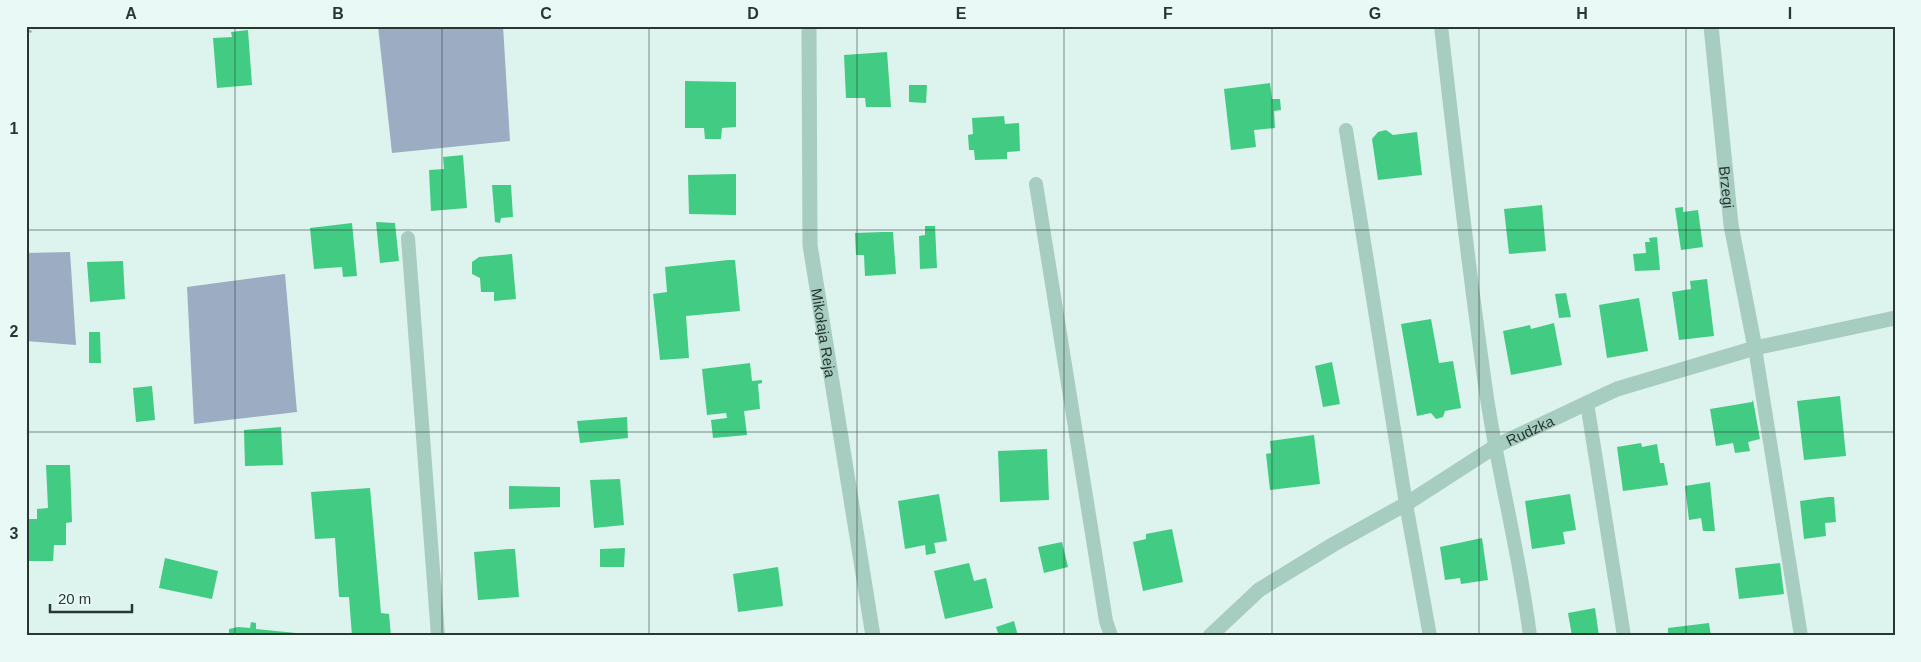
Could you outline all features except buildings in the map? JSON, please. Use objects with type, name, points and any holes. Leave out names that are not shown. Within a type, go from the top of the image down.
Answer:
[{"type":"street","name":"Mikołaja Reja","points":[[809,26],[810,245],[873,636]]},
{"type":"street","name":"Brzegi","points":[[1711,26],[1731,226],[1755,348]]},
{"type":"street","name":"Rudzka","points":[[1210,636],[1259,590],[1334,544],[1406,504],[1496,446],[1617,389],[1755,348],[1895,318]]},
{"type":"lane","points":[[1441,26],[1464,231],[1496,446],[1530,636]]},
{"type":"lane","points":[[1346,130],[1406,504],[1430,636]]},
{"type":"lane","points":[[1036,184],[1106,621],[1110,636]]},
{"type":"lane","points":[[408,238],[438,636]]},
{"type":"lane","points":[[1755,348],[1801,636]]},
{"type":"lane","points":[[1587,403],[1624,636]]},
{"type":"path","points":[[26,36],[34,26]]},
{"type":"shaded area","points":[[378,26],[503,26],[510,141],[392,153]]},
{"type":"shaded area","points":[[70,252],[76,345],[26,341],[26,253]]},
{"type":"shaded area","points":[[285,274],[297,412],[194,424],[187,287]]}]
